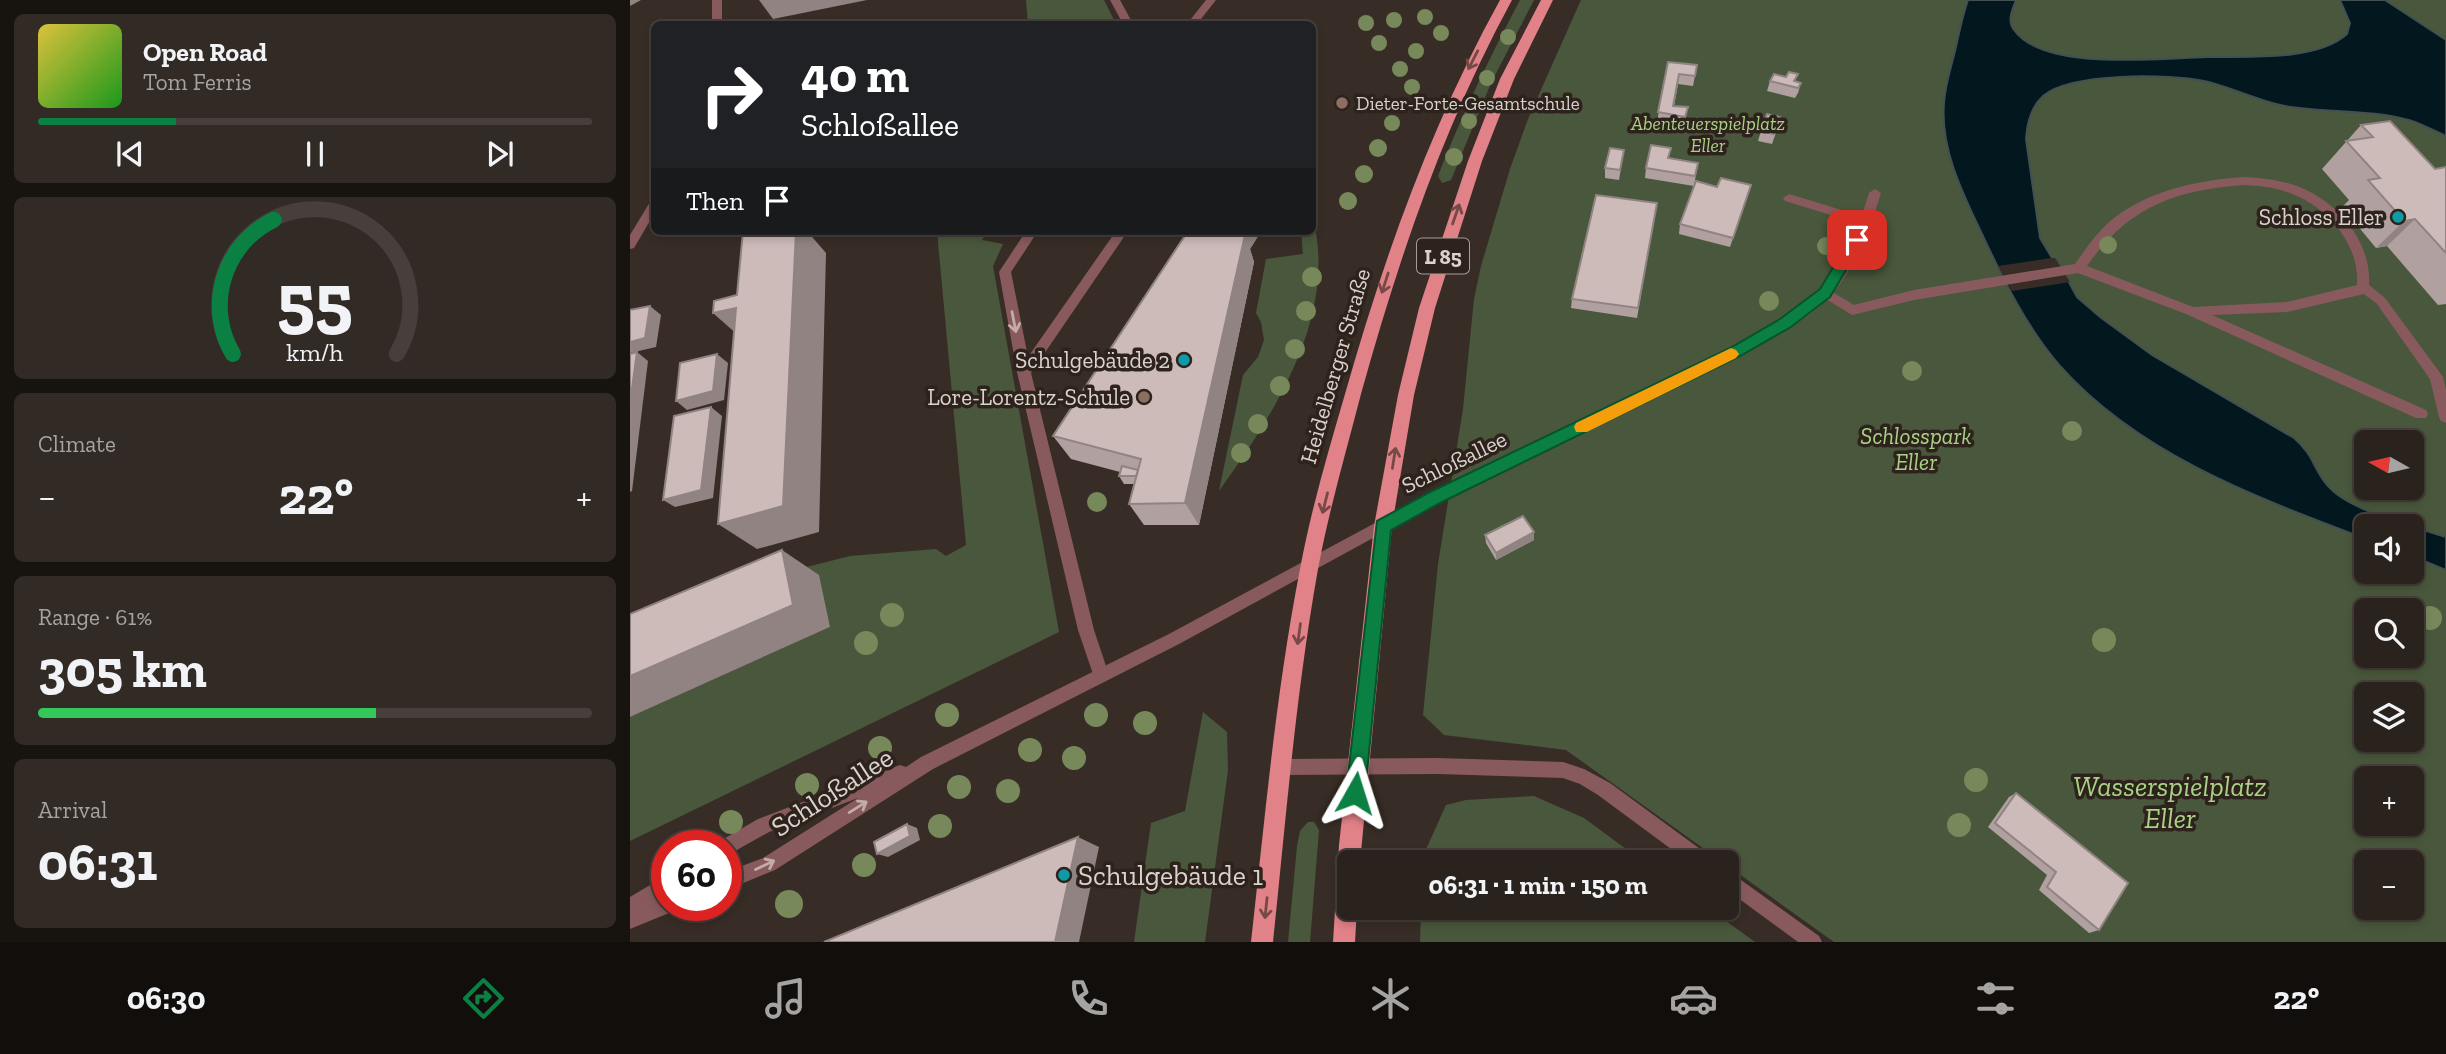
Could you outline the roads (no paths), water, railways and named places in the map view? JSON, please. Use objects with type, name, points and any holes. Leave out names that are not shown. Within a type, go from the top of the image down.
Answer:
[{"type":"main road","name":"Heidelberger Straße","points":[[1262,942],[1282,767],[1310,566],[1372,324],[1430,151],[1466,74],[1506,0]]},
{"type":"main road","name":"L 85","points":[[1344,942],[1358,766],[1383,526],[1406,395],[1427,308],[1451,228],[1507,79],[1547,0]]},
{"type":"street","points":[[717,0],[717,21]]},
{"type":"street","points":[[1115,0],[1126,21]]},
{"type":"street","points":[[1194,21],[1211,0]]},
{"type":"street","points":[[2080,268],[2109,229],[2159,199],[2218,183],[2268,183],[2295,191],[2331,213],[2358,252],[2364,278],[2363,288]]},
{"type":"street","name":"Schloßallee","points":[[742,838],[764,825],[927,763],[1101,676],[1434,498],[1735,352],[1801,313],[1825,293],[1867,222],[1875,193]]},
{"type":"street","points":[[1789,198],[1867,222]]},
{"type":"street","points":[[630,245],[651,210]]},
{"type":"street","points":[[1029,235],[1005,272],[1024,372],[1086,630],[1101,676]]},
{"type":"street","points":[[1024,372],[1119,235]]},
{"type":"street","points":[[1825,293],[1852,310],[2005,278],[2080,268],[2190,311],[2421,414]]},
{"type":"street","points":[[2190,311],[2287,307],[2352,293],[2363,288]]},
{"type":"street","points":[[2363,288],[2381,301],[2436,377],[2446,417]]},
{"type":"street","name":"Schloßallee","points":[[742,875],[769,864],[927,763]]},
{"type":"street","points":[[1282,767],[1542,767],[1563,770],[1584,777],[1604,789],[1687,850]]},
{"type":"street","points":[[1739,888],[1814,942]]},
{"type":"street","points":[[630,907],[651,894]]},
{"type":"street","points":[[630,920],[651,912]]},
{"type":"water","points":[[1968,0],[2016,0],[2011,15],[2014,30],[2029,43],[2050,52],[2104,60],[2279,56],[2317,49],[2334,43],[2347,34],[2350,23],[2340,0],[2385,0],[2446,40],[2446,136],[2396,117],[2285,106],[2204,81],[2145,76],[2097,79],[2056,88],[2035,105],[2029,121],[2026,139],[2040,238],[2052,258],[2057,260],[2077,297],[2152,355],[2294,438],[2306,450],[2323,480],[2337,495],[2376,514],[2354,514],[2354,534],[2243,490],[2163,449],[2126,425],[2091,397],[2048,351],[2007,286],[1967,203],[1949,154],[1944,120],[1945,96]]},
{"type":"water","points":[[2424,530],[2446,537],[2446,570],[2424,561]]},
{"type":"place","name":"Dieter-Forte-Gesamtschule","points":[[1342,103]]},
{"type":"place","name":"Schloss Eller","points":[[2398,217]]},
{"type":"place","name":"Schulgebäude 2","points":[[1184,360]]},
{"type":"place","name":"Lore-Lorentz-Schule","points":[[1144,397]]},
{"type":"place","name":"Schulgebäude 1","points":[[1064,875]]},
{"type":"park label","name":"Abenteuerspielplatz Eller","points":[[1708,134]]},
{"type":"park label","name":"Schlosspark Eller","points":[[1916,449]]},
{"type":"park label","name":"Wasserspielplatz Eller","points":[[2170,802]]}]
